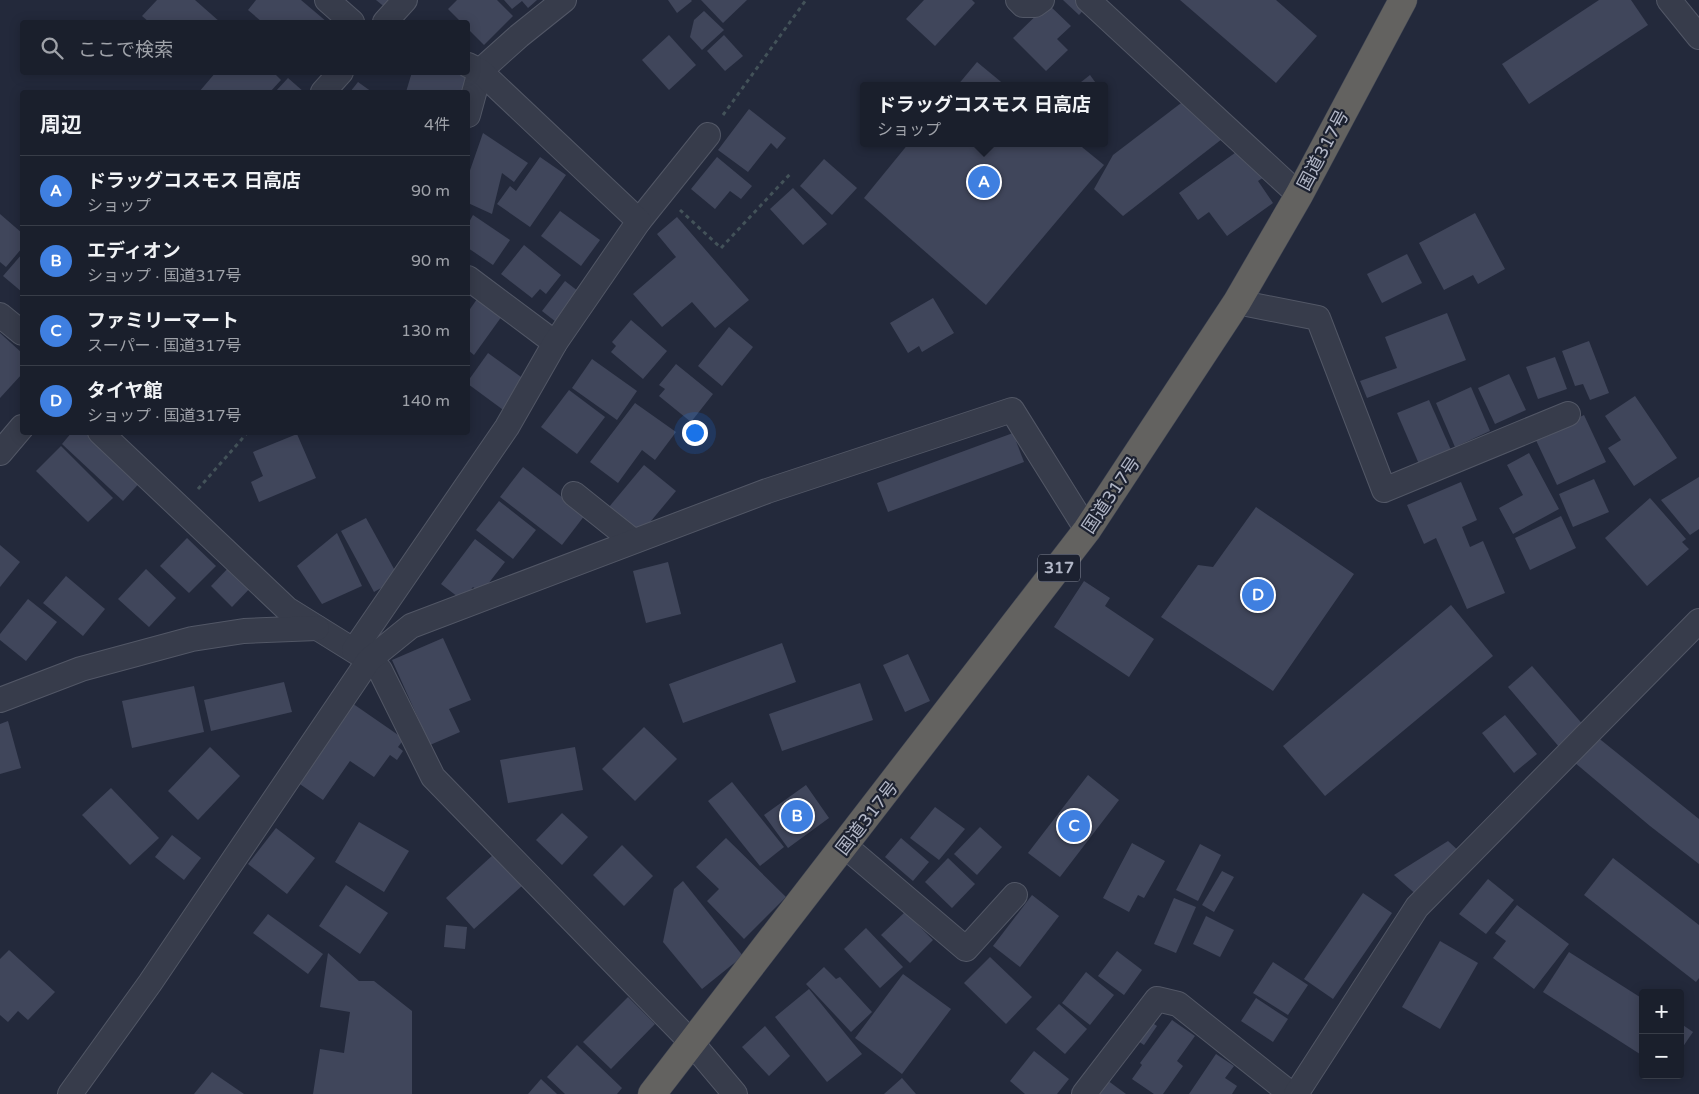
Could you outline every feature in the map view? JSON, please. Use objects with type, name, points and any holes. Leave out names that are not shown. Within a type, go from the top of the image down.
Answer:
[{"type":"highway","name":"国道317号","points":[[652,1094],[1087,530],[1237,302],[1299,195],[1403,0]]},
{"type":"street","points":[[327,0],[350,20]]},
{"type":"street","points":[[387,20],[405,0]]},
{"type":"street","points":[[470,99],[474,68],[519,36],[564,0]]},
{"type":"street","points":[[1018,0],[1022,5],[1035,5],[1042,0]]},
{"type":"street","points":[[1088,0],[1299,195]]},
{"type":"street","points":[[1669,0],[1699,37]]},
{"type":"street","points":[[474,68],[639,221]]},
{"type":"street","points":[[326,90],[338,75]]},
{"type":"street","points":[[70,1094],[150,983],[362,655],[507,427],[555,343],[639,221],[708,135]]},
{"type":"street","points":[[470,279],[555,343]]},
{"type":"street","points":[[1237,302],[1318,318],[1384,490],[1568,414]]},
{"type":"street","points":[[0,315],[20,331]]},
{"type":"street","points":[[362,655],[411,626],[633,541],[767,491],[1012,410],[1087,530]]},
{"type":"street","points":[[0,453],[20,429]]},
{"type":"street","points":[[103,435],[287,609],[362,655],[380,670],[433,777],[692,1043],[735,1094]]},
{"type":"street","points":[[574,494],[633,541]]},
{"type":"street","points":[[1296,1094],[1417,907],[1699,621]]},
{"type":"street","points":[[0,700],[81,669],[192,639],[244,631],[317,628]]},
{"type":"street","points":[[845,846],[966,949],[1016,895]]},
{"type":"street","points":[[1084,1094],[1157,999],[1178,1004],[1291,1094]]},
{"type":"path","points":[[708,135],[806,0]]},
{"type":"path","points":[[661,193],[721,248],[792,172]]},
{"type":"path","points":[[181,509],[245,435]]},
{"type":"building","points":[[157,0],[195,0],[218,20],[147,20],[142,16]]},
{"type":"building","points":[[256,0],[301,0],[325,20],[260,20],[248,10]]},
{"type":"building","points":[[376,0],[395,0],[387,9]]},
{"type":"building","points":[[457,0],[497,0],[513,16],[484,45],[470,31],[470,20],[459,20],[448,9]]},
{"type":"building","points":[[504,0],[537,0],[528,8],[522,1],[512,9]]},
{"type":"building","points":[[668,0],[691,0],[692,1],[677,13]]},
{"type":"building","points":[[701,0],[747,0],[723,23]]},
{"type":"building","points":[[924,0],[972,0],[975,3],[935,46],[906,19]]},
{"type":"building","points":[[1063,0],[1083,0],[1088,5],[1079,15]]},
{"type":"building","points":[[1180,0],[1276,0],[1317,36],[1276,83]]},
{"type":"building","points":[[1599,0],[1631,0],[1648,25],[1529,104],[1502,64]]},
{"type":"building","points":[[1048,4],[1071,26],[1057,39],[1068,50],[1046,71],[1013,38]]},
{"type":"building","points":[[704,11],[724,30],[702,50],[690,37],[694,20]]},
{"type":"building","points":[[669,35],[696,65],[669,90],[642,60]]},
{"type":"building","points":[[724,35],[743,56],[725,71],[707,51]]},
{"type":"building","points":[[977,62],[1001,82],[960,82]]},
{"type":"building","points":[[213,75],[276,75],[281,80],[272,90],[201,90]]},
{"type":"building","points":[[411,75],[461,75],[467,77],[463,90],[407,90]]},
{"type":"building","points":[[1090,75],[1095,82],[1081,82]]},
{"type":"building","points":[[288,78],[302,90],[277,90]]},
{"type":"building","points":[[358,82],[369,90],[352,90]]},
{"type":"building","points":[[1189,97],[1222,139],[1123,216],[1094,189],[1113,155]]},
{"type":"building","points":[[749,109],[786,138],[777,149],[771,143],[748,172],[718,150]]},
{"type":"building","points":[[483,133],[528,163],[514,182],[502,173],[492,214],[470,204],[470,170]]},
{"type":"building","points":[[1246,145],[1267,175],[1258,181],[1273,203],[1227,236],[1209,212],[1198,220],[1179,193]]},
{"type":"building","points":[[906,147],[1082,147],[1104,165],[986,305],[864,198]]},
{"type":"building","points":[[540,157],[566,175],[530,227],[497,204],[510,186],[516,191]]},
{"type":"building","points":[[717,157],[752,186],[741,199],[730,191],[715,209],[691,189]]},
{"type":"building","points":[[824,159],[857,188],[832,215],[800,186]]},
{"type":"building","points":[[793,188],[827,224],[803,245],[770,209]]},
{"type":"building","points":[[560,211],[600,240],[581,266],[541,236]]},
{"type":"building","points":[[1475,213],[1505,269],[1478,284],[1473,275],[1444,290],[1419,243]]},
{"type":"building","points":[[0,214],[20,231],[20,250],[6,267],[0,262]]},
{"type":"building","points":[[473,215],[510,240],[493,265],[470,249],[470,220]]},
{"type":"building","points":[[677,217],[749,300],[715,328],[692,302],[662,327],[633,294],[676,257],[657,234]]},
{"type":"building","points":[[524,245],[561,275],[546,294],[540,289],[532,298],[501,274]]},
{"type":"building","points":[[1407,254],[1422,283],[1382,303],[1367,274]]},
{"type":"building","points":[[20,256],[20,290],[3,276]]},
{"type":"building","points":[[565,281],[583,295],[560,325],[542,311]]},
{"type":"building","points":[[933,298],[954,333],[922,352],[919,346],[908,353],[890,323]]},
{"type":"building","points":[[477,299],[502,316],[474,355],[470,352],[470,309]]},
{"type":"building","points":[[1447,313],[1466,360],[1367,398],[1360,381],[1397,368],[1385,337]]},
{"type":"building","points":[[631,320],[667,351],[643,379],[611,352],[616,346],[612,342]]},
{"type":"building","points":[[729,327],[753,347],[722,386],[698,366]]},
{"type":"building","points":[[0,333],[20,351],[20,376],[0,398]]},
{"type":"building","points":[[1589,341],[1609,393],[1590,400],[1583,384],[1575,386],[1562,351]]},
{"type":"building","points":[[488,353],[528,382],[506,412],[470,385],[470,378]]},
{"type":"building","points":[[1555,357],[1567,389],[1538,399],[1526,367]]},
{"type":"building","points":[[592,359],[637,391],[617,420],[572,388]]},
{"type":"building","points":[[676,364],[713,394],[691,422],[659,396],[665,389],[659,385]]},
{"type":"building","points":[[1509,374],[1526,410],[1495,424],[1478,388]]},
{"type":"building","points":[[1471,387],[1490,431],[1455,447],[1436,403]]},
{"type":"building","points":[[569,390],[605,417],[577,454],[541,427]]},
{"type":"building","points":[[1635,396],[1677,458],[1634,486],[1608,448],[1621,440],[1605,416]]},
{"type":"building","points":[[1429,400],[1451,450],[1419,464],[1397,413]]},
{"type":"building","points":[[635,403],[676,432],[655,460],[642,450],[618,483],[590,462]]},
{"type":"building","points":[[1584,415],[1606,462],[1557,485],[1535,438]]},
{"type":"building","points":[[1013,433],[1024,462],[888,512],[877,483]]},
{"type":"building","points":[[70,435],[98,435],[144,478],[123,501],[62,444]]},
{"type":"building","points":[[297,435],[316,478],[259,502],[251,482],[263,476],[253,452]]},
{"type":"building","points":[[61,446],[113,498],[88,522],[36,471]]},
{"type":"building","points":[[1529,453],[1559,509],[1513,534],[1499,508],[1523,495],[1507,465]]},
{"type":"building","points":[[644,465],[676,491],[641,533],[609,507]]},
{"type":"building","points":[[523,467],[585,515],[562,545],[500,497]]},
{"type":"building","points":[[1699,477],[1699,529],[1690,535],[1661,500]]},
{"type":"building","points":[[1594,479],[1609,512],[1573,527],[1559,494]]},
{"type":"building","points":[[1461,482],[1477,520],[1462,527],[1470,547],[1483,541],[1505,593],[1467,609],[1436,538],[1424,544],[1407,505]]},
{"type":"building","points":[[1650,498],[1686,539],[1682,542],[1689,549],[1647,586],[1605,538]]},
{"type":"building","points":[[499,501],[536,530],[513,559],[476,530]]},
{"type":"building","points":[[1256,507],[1354,574],[1273,691],[1161,617],[1198,565],[1213,567]]},
{"type":"building","points":[[1561,516],[1576,548],[1530,570],[1515,538]]},
{"type":"building","points":[[366,518],[399,578],[374,592],[341,531]]},
{"type":"building","points":[[337,533],[362,586],[322,604],[297,566]]},
{"type":"building","points":[[187,538],[216,566],[189,593],[160,566]]},
{"type":"building","points":[[475,539],[505,562],[481,593],[473,587],[462,600],[441,584]]},
{"type":"building","points":[[0,545],[20,562],[0,587]]},
{"type":"building","points":[[668,562],[681,614],[646,623],[633,571]]},
{"type":"building","points":[[232,564],[254,584],[232,607],[211,586]]},
{"type":"building","points":[[146,569],[176,598],[149,627],[118,599]]},
{"type":"building","points":[[66,576],[105,609],[83,636],[43,603]]},
{"type":"building","points":[[1084,581],[1110,598],[1105,606],[1154,639],[1129,677],[1054,627]]},
{"type":"building","points":[[28,599],[57,622],[26,661],[0,640],[0,634]]},
{"type":"building","points":[[1451,605],[1493,656],[1325,796],[1283,746]]},
{"type":"building","points":[[443,638],[471,700],[449,709],[460,732],[430,745],[392,660]]},
{"type":"building","points":[[782,643],[796,682],[683,723],[669,684]]},
{"type":"building","points":[[908,654],[930,701],[905,712],[883,665]]},
{"type":"building","points":[[1532,666],[1585,727],[1560,748],[1508,687]]},
{"type":"building","points":[[284,682],[292,712],[211,731],[204,700]]},
{"type":"building","points":[[860,683],[873,720],[782,751],[769,714]]},
{"type":"building","points":[[194,686],[204,732],[132,748],[122,701]]},
{"type":"building","points":[[349,701],[404,739],[398,747],[403,751],[397,760],[390,755],[374,777],[350,761],[323,800],[294,780]]},
{"type":"building","points":[[1505,715],[1537,754],[1514,773],[1482,733]]},
{"type":"building","points":[[8,721],[21,768],[0,774],[0,724]]},
{"type":"building","points":[[644,727],[677,759],[635,801],[602,769]]},
{"type":"building","points":[[1596,736],[1699,819],[1699,864],[1650,826],[1574,762]]},
{"type":"building","points":[[210,747],[240,776],[198,820],[168,791]]},
{"type":"building","points":[[575,747],[583,790],[508,803],[500,760]]},
{"type":"building","points":[[1088,775],[1119,800],[1060,877],[1028,853]]},
{"type":"building","points":[[732,782],[784,847],[760,866],[708,801]]},
{"type":"building","points":[[806,785],[829,818],[788,848],[764,815]]},
{"type":"building","points":[[111,788],[159,838],[130,865],[82,815]]},
{"type":"building","points":[[935,807],[965,829],[939,860],[910,838]]},
{"type":"building","points":[[562,813],[588,837],[562,865],[536,840]]},
{"type":"building","points":[[359,822],[409,851],[384,892],[335,862]]},
{"type":"building","points":[[980,827],[1002,847],[977,875],[954,854]]},
{"type":"building","points":[[276,828],[315,858],[287,894],[248,864]]},
{"type":"building","points":[[172,835],[201,858],[184,880],[155,857]]},
{"type":"building","points":[[726,838],[786,897],[744,939],[707,901],[719,889],[696,867]]},
{"type":"building","points":[[901,838],[929,862],[913,881],[885,857]]},
{"type":"building","points":[[1448,841],[1461,853],[1419,897],[1394,875]]},
{"type":"building","points":[[1132,843],[1165,861],[1144,898],[1138,895],[1129,912],[1103,898]]},
{"type":"building","points":[[1200,844],[1221,855],[1198,901],[1176,890]]},
{"type":"building","points":[[622,845],[653,876],[624,906],[593,875]]},
{"type":"building","points":[[494,854],[523,885],[474,929],[446,898]]},
{"type":"building","points":[[948,858],[975,884],[952,908],[925,882]]},
{"type":"building","points":[[1613,858],[1699,925],[1699,978],[1696,982],[1584,895]]},
{"type":"building","points":[[1222,871],[1234,877],[1214,912],[1202,905]]},
{"type":"building","points":[[1488,879],[1514,900],[1486,934],[1459,914]]},
{"type":"building","points":[[683,881],[743,956],[702,989],[663,942],[674,889]]},
{"type":"building","points":[[346,885],[388,913],[360,954],[319,926]]},
{"type":"building","points":[[1363,893],[1392,913],[1333,999],[1304,979]]},
{"type":"building","points":[[1032,895],[1059,916],[1020,967],[993,946]]},
{"type":"building","points":[[1174,898],[1196,907],[1176,953],[1154,944]]},
{"type":"building","points":[[1517,905],[1569,944],[1534,989],[1493,958],[1506,941],[1495,933]]},
{"type":"building","points":[[905,912],[933,940],[910,963],[881,935]]},
{"type":"building","points":[[268,914],[323,954],[308,974],[253,933]]},
{"type":"building","points":[[1206,916],[1234,930],[1220,957],[1193,944]]},
{"type":"building","points":[[446,925],[467,927],[465,949],[444,947]]},
{"type":"building","points":[[866,928],[903,967],[880,988],[844,949]]},
{"type":"building","points":[[1440,941],[1478,963],[1440,1029],[1402,1007]]},
{"type":"building","points":[[9,950],[55,992],[28,1020],[18,1011],[8,1022],[0,1015],[0,959]]},
{"type":"building","points":[[1117,951],[1142,970],[1124,995],[1098,976]]},
{"type":"building","points":[[1569,952],[1639,996],[1639,1053],[1543,992]]},
{"type":"building","points":[[328,953],[359,981],[374,981],[412,1011],[412,1094],[313,1094],[320,1049],[344,1053],[350,1012],[320,1007]]},
{"type":"building","points":[[990,957],[1032,997],[1006,1024],[964,983]]},
{"type":"building","points":[[1273,962],[1308,985],[1288,1015],[1253,993]]},
{"type":"building","points":[[824,967],[836,979],[840,977],[872,1012],[851,1032],[806,984]]},
{"type":"building","points":[[1086,972],[1114,995],[1090,1025],[1062,1003]]},
{"type":"building","points":[[903,974],[951,1009],[902,1074],[855,1038]]},
{"type":"building","points":[[809,989],[862,1054],[827,1082],[775,1017]]},
{"type":"building","points":[[628,997],[655,1024],[611,1069],[583,1042]]},
{"type":"building","points":[[1256,998],[1288,1019],[1273,1042],[1241,1021]]},
{"type":"building","points":[[1059,1004],[1087,1029],[1065,1054],[1036,1029]]},
{"type":"building","points":[[1148,1020],[1157,1026],[1144,1045],[1135,1039]]},
{"type":"building","points":[[1172,1020],[1195,1036],[1177,1061],[1183,1066],[1163,1094],[1154,1094],[1132,1079],[1142,1065],[1140,1063]]},
{"type":"building","points":[[765,1026],[790,1056],[769,1076],[742,1047]]},
{"type":"building","points":[[1684,1026],[1693,1032],[1684,1045]]},
{"type":"building","points":[[577,1045],[622,1088],[617,1094],[565,1094],[547,1077]]},
{"type":"building","points":[[1034,1051],[1069,1079],[1057,1094],[1025,1094],[1010,1081]]},
{"type":"building","points":[[1216,1054],[1234,1066],[1225,1078],[1237,1086],[1232,1094],[1189,1094]]},
{"type":"building","points":[[212,1072],[244,1094],[194,1094]]},
{"type":"building","points":[[902,1078],[916,1094],[884,1094]]},
{"type":"building","points":[[541,1079],[557,1094],[528,1094]]},
{"type":"building","points":[[1107,1080],[1126,1094],[1097,1094]]},
{"type":"place","name":"ドラッグコスモス 日高店","points":[[984,182]]},
{"type":"place","name":"タイヤ館","points":[[1258,595]]},
{"type":"place","name":"エディオン","points":[[797,816]]},
{"type":"place","name":"ファミリーマート","points":[[1074,826]]}]
